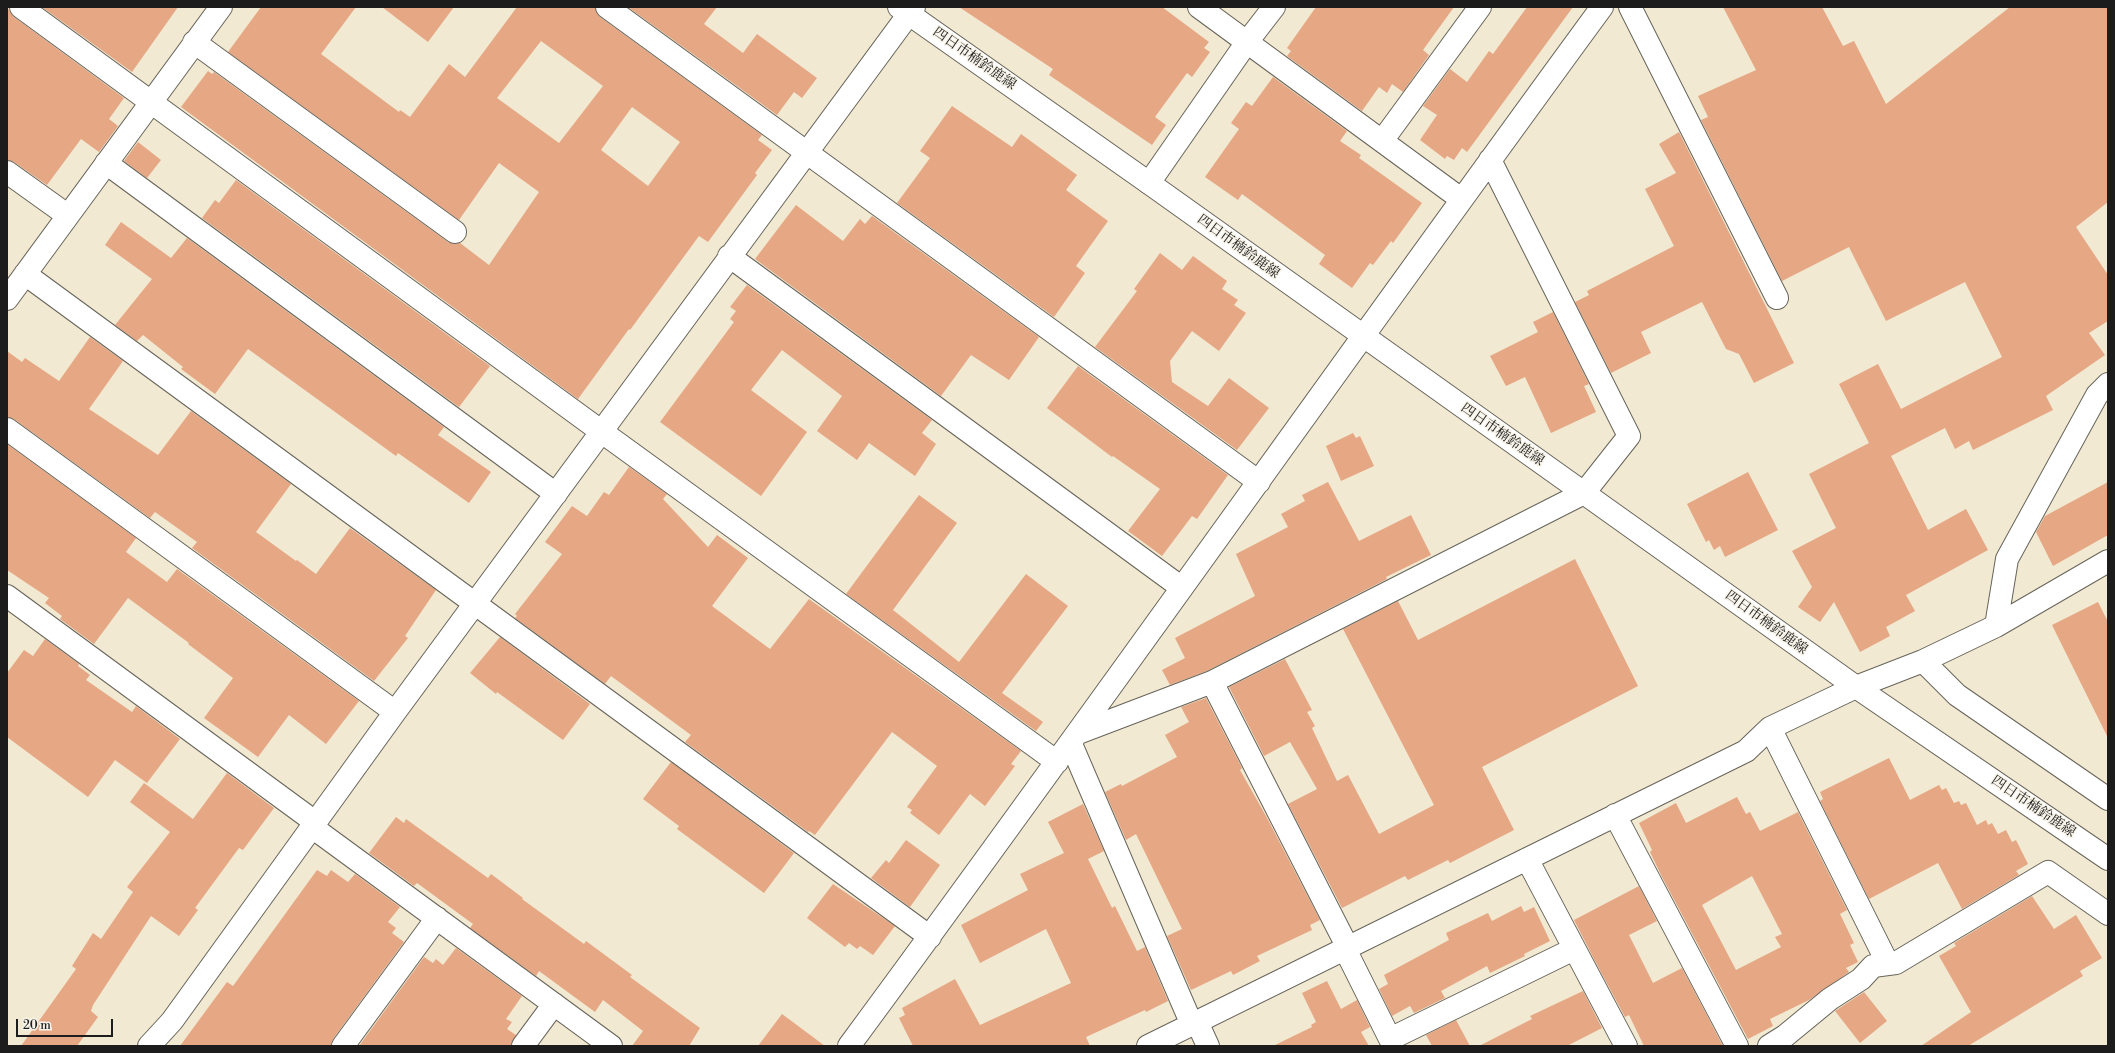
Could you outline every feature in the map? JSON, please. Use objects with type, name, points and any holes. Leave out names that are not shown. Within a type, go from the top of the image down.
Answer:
[{"type":"street","points":[[22,7],[602,432],[1057,762]]},
{"type":"street","points":[[7,299],[150,101],[221,7]]},
{"type":"street","points":[[607,7],[1259,482]]},
{"type":"street","points":[[1198,7],[1461,199]]},
{"type":"street","points":[[1149,182],[1247,42],[1274,7]]},
{"type":"street","points":[[1382,141],[1480,7]]},
{"type":"street","points":[[849,1046],[1057,762],[1461,199],[1602,7]]},
{"type":"street","points":[[1630,7],[1777,298]]},
{"type":"street","points":[[149,1046],[172,1021],[395,712],[602,432],[806,152],[907,9]]},
{"type":"street","name":"四日市楠鈴鹿線","points":[[907,9],[1363,337],[1856,687],[2108,859]]},
{"type":"street","points":[[194,42],[455,232]]},
{"type":"street","points":[[1074,738],[1212,682],[1584,493],[1629,436],[1490,160]]},
{"type":"street","points":[[106,163],[556,494]]},
{"type":"street","points":[[7,172],[67,215]]},
{"type":"street","points":[[729,256],[1182,588]]},
{"type":"street","points":[[25,274],[930,937]]},
{"type":"street","points":[[1996,626],[2007,559],[2097,395],[2108,384]]},
{"type":"street","points":[[7,429],[395,712]]},
{"type":"street","points":[[1148,1046],[1746,751],[1770,728],[1856,687],[1923,661],[1996,626],[2105,569]]},
{"type":"street","points":[[7,596],[437,918],[611,1046]]},
{"type":"street","points":[[1923,661],[1957,695],[2108,799]]},
{"type":"street","points":[[1212,682],[1346,948],[1390,1039],[1574,949]]},
{"type":"street","points":[[1770,728],[1888,964]]},
{"type":"street","points":[[1074,738],[1194,1024],[1208,1046]]},
{"type":"street","points":[[1614,815],[1737,1046]]},
{"type":"street","points":[[1527,859],[1626,1046]]},
{"type":"street","points":[[1769,1046],[1785,1036],[1830,999],[1861,979],[1873,966],[1896,963],[2048,872],[2108,914]]},
{"type":"street","points":[[343,1046],[437,918]]},
{"type":"street","points":[[523,1046],[554,1004]]},
{"type":"building","points":[[7,7],[14,17],[124,98],[109,119],[118,126],[99,152],[81,139],[47,185],[14,162],[7,160]]},
{"type":"building","points":[[42,7],[178,7],[132,72]]},
{"type":"building","points":[[261,7],[356,7],[321,54],[399,112],[400,110],[410,117],[449,64],[465,77],[517,7],[595,7],[600,17],[762,135],[758,140],[772,150],[755,173],[757,175],[708,242],[699,236],[578,399],[181,107],[208,71],[212,74],[214,72],[448,242],[454,244],[460,243],[489,265],[539,192],[499,163],[459,220],[228,52]],"holes":[[[541,41],[603,86],[559,143],[497,98]],[[632,107],[680,142],[648,186],[601,150]]]},
{"type":"building","points":[[382,7],[454,7],[428,42]]},
{"type":"building","points":[[628,7],[717,7],[704,24],[743,53],[757,34],[817,78],[802,98],[794,92],[777,115]]},
{"type":"building","points":[[959,7],[1162,7],[1209,42],[1204,48],[1210,52],[1192,77],[1187,73],[1155,117],[1166,125],[1152,145],[1049,75],[1053,69]]},
{"type":"building","points":[[1316,7],[1454,7],[1423,50],[1429,55],[1403,92],[1392,84],[1387,93],[1379,87],[1362,111],[1287,56],[1291,51],[1287,48]]},
{"type":"building","points":[[1527,7],[1573,7],[1467,152],[1462,148],[1454,160],[1447,156],[1445,159],[1420,140],[1437,115],[1423,106],[1450,69],[1467,82],[1489,51],[1493,54]]},
{"type":"building","points":[[1723,7],[1822,7],[1843,46],[1854,41],[1886,104],[2010,7],[2108,7],[2108,202],[2076,227],[2108,275],[2108,321],[2089,333],[2105,355],[2046,396],[2053,410],[1973,450],[1969,441],[1955,449],[1945,428],[1891,456],[1928,530],[1966,509],[1988,550],[1906,595],[1915,611],[1886,627],[1890,636],[1860,652],[1834,602],[1820,622],[1798,607],[1812,587],[1792,551],[1836,528],[1809,474],[1869,443],[1839,384],[1878,364],[1901,409],[2002,357],[1965,282],[1886,321],[1849,247],[1782,281],[1701,120],[1708,117],[1698,96],[1756,70]]},
{"type":"building","points":[[1273,77],[1347,131],[1340,141],[1361,155],[1359,158],[1422,203],[1393,243],[1391,241],[1373,265],[1370,263],[1352,288],[1319,264],[1325,255],[1242,194],[1238,200],[1205,177],[1239,129],[1231,123],[1246,102],[1252,106]]},
{"type":"building","points":[[952,106],[1012,147],[1021,134],[1077,175],[1066,190],[1108,221],[1076,266],[1085,273],[1054,317],[897,203],[930,158],[920,151]]},
{"type":"building","points":[[1679,132],[1794,363],[1754,383],[1739,354],[1726,349],[1702,302],[1641,332],[1651,353],[1611,373],[1575,302],[1589,295],[1587,291],[1674,246],[1645,189],[1676,173],[1659,144]]},
{"type":"building","points":[[138,142],[161,160],[147,178],[124,161]]},
{"type":"building","points":[[236,180],[490,366],[459,407],[202,218],[215,200],[219,203]]},
{"type":"building","points":[[796,205],[843,241],[860,219],[865,224],[872,216],[1039,337],[1009,380],[971,355],[941,396],[755,259]]},
{"type":"building","points":[[121,222],[171,258],[187,238],[444,427],[438,435],[491,472],[469,503],[398,453],[396,456],[248,349],[215,394],[181,369],[183,367],[143,335],[137,341],[115,325],[152,279],[105,245]]},
{"type":"building","points":[[1160,253],[1182,270],[1193,256],[1227,281],[1222,289],[1238,300],[1234,305],[1246,313],[1219,351],[1192,331],[1170,361],[1172,382],[1208,406],[1229,378],[1269,408],[1237,450],[1095,347],[1137,291],[1134,289]]},
{"type":"building","points":[[747,285],[932,420],[922,433],[936,444],[915,476],[869,443],[857,460],[817,431],[842,396],[782,350],[751,390],[807,432],[761,496],[660,422],[734,322],[730,319],[736,311],[730,307]]},
{"type":"building","points":[[1553,312],[1589,384],[1584,386],[1596,412],[1551,433],[1525,377],[1506,386],[1490,356],[1538,332],[1533,322]]},
{"type":"building","points":[[90,337],[123,361],[89,409],[158,455],[191,411],[291,484],[256,532],[316,574],[350,528],[436,590],[405,636],[408,638],[374,681],[192,548],[197,542],[155,512],[150,518],[14,419],[7,417],[7,351],[22,362],[25,358],[59,381]]},
{"type":"building","points":[[1078,366],[1228,475],[1197,519],[1192,516],[1162,556],[1128,531],[1160,489],[1113,456],[1112,457],[1047,408]]},
{"type":"building","points":[[1353,433],[1356,438],[1360,436],[1374,466],[1341,481],[1326,446]]},
{"type":"building","points":[[7,444],[136,538],[126,552],[167,582],[177,569],[359,701],[326,744],[289,715],[258,757],[204,718],[233,678],[188,644],[189,643],[128,598],[94,644],[60,619],[62,616],[45,603],[49,598],[7,570]]},
{"type":"building","points":[[629,467],[667,494],[663,499],[708,547],[717,535],[748,558],[712,606],[770,649],[809,599],[1021,751],[1011,764],[1015,766],[985,806],[970,794],[939,835],[910,813],[912,810],[907,807],[937,766],[892,732],[815,835],[809,831],[808,832],[685,742],[691,735],[611,676],[605,684],[515,618],[517,616],[515,614],[562,554],[545,542],[572,506],[587,516],[604,492],[609,495]]},
{"type":"building","points":[[1748,472],[1778,530],[1725,557],[1720,546],[1714,550],[1709,540],[1706,542],[1687,504]]},
{"type":"building","points":[[1328,482],[1359,541],[1411,515],[1431,555],[1207,671],[1170,685],[1162,670],[1185,658],[1175,638],[1255,596],[1236,554],[1288,527],[1281,514],[1305,501],[1302,495]]},
{"type":"building","points":[[2108,482],[2108,535],[2053,566],[2036,532],[2045,516]]},
{"type":"building","points":[[919,495],[957,523],[893,610],[959,662],[1026,574],[1068,606],[1002,693],[1043,722],[1036,731],[846,594]]},
{"type":"building","points":[[1575,559],[1638,686],[1482,767],[1514,830],[1450,863],[1448,860],[1408,880],[1405,876],[1342,908],[1288,804],[1317,789],[1290,742],[1264,756],[1229,687],[1285,659],[1312,710],[1307,712],[1315,726],[1312,728],[1337,781],[1348,775],[1379,834],[1434,805],[1343,629],[1398,601],[1418,640]]},
{"type":"building","points":[[2098,602],[2108,622],[2108,738],[2052,625]]},
{"type":"building","points":[[500,637],[590,704],[563,740],[497,692],[496,694],[470,673]]},
{"type":"building","points":[[45,639],[79,664],[78,666],[90,675],[86,680],[132,712],[136,706],[180,739],[147,783],[115,760],[88,797],[7,737],[7,673],[24,650],[33,656]]},
{"type":"building","points":[[1206,698],[1242,768],[1240,770],[1266,816],[1320,920],[1310,925],[1312,930],[1257,956],[1260,961],[1233,975],[1231,971],[1191,990],[1167,936],[1182,929],[1136,834],[1126,840],[1105,792],[1121,784],[1122,786],[1177,757],[1165,735],[1189,722],[1181,707]]},
{"type":"building","points":[[1889,758],[1910,800],[1939,785],[1942,790],[1946,788],[1954,803],[1959,801],[1961,805],[1966,803],[1977,825],[1986,820],[1988,825],[1992,823],[1998,834],[2006,830],[2012,842],[2016,840],[2028,864],[2016,871],[2019,875],[1962,909],[1938,863],[1869,899],[1820,801],[1823,799],[1820,792]]},
{"type":"building","points":[[671,762],[794,853],[764,893],[677,829],[679,826],[643,799]]},
{"type":"building","points":[[227,773],[274,808],[243,850],[239,848],[195,908],[198,910],[179,936],[151,916],[93,1005],[91,1011],[98,1017],[77,1046],[21,1046],[76,969],[72,966],[93,933],[101,939],[133,892],[127,887],[170,832],[130,802],[144,783],[193,819]]},
{"type":"building","points":[[1737,797],[1746,814],[1750,812],[1760,831],[1798,812],[1847,910],[1840,914],[1854,943],[1850,945],[1858,962],[1846,968],[1849,972],[1809,1000],[1770,1019],[1773,1026],[1748,1039],[1661,875],[1650,852],[1652,850],[1639,823],[1676,803],[1686,823]],"holes":[[[1752,876],[1782,934],[1775,937],[1781,947],[1736,970],[1702,905]]]},
{"type":"building","points":[[1083,804],[1104,851],[1088,859],[1112,908],[1115,906],[1137,951],[1145,947],[1168,1001],[1146,1012],[1145,1010],[1086,1037],[1090,1046],[913,1046],[899,1018],[905,1015],[902,1008],[955,979],[980,1025],[1071,983],[1046,929],[980,963],[961,925],[1028,890],[1020,874],[1064,853],[1048,822]]},
{"type":"building","points":[[396,817],[404,823],[406,819],[488,878],[491,874],[523,898],[522,899],[584,944],[586,941],[632,975],[630,977],[700,1028],[689,1046],[632,1046],[643,1031],[603,1000],[595,1012],[539,971],[536,976],[470,928],[473,924],[417,883],[414,886],[369,853]]},
{"type":"building","points":[[906,840],[940,865],[910,907],[871,878],[886,860],[889,863]]},
{"type":"building","points":[[317,870],[327,876],[331,870],[348,882],[355,874],[400,907],[388,922],[396,928],[392,933],[404,942],[333,1039],[331,1046],[180,1046],[227,982],[233,986]]},
{"type":"building","points":[[833,884],[895,926],[873,955],[860,946],[857,949],[849,943],[845,947],[807,918]]},
{"type":"building","points":[[1639,886],[1657,921],[1629,935],[1653,983],[1682,968],[1723,1046],[1644,1046],[1629,1015],[1625,1017],[1596,963],[1574,920]]},
{"type":"building","points":[[2032,896],[2054,929],[2076,915],[2102,958],[2080,971],[2083,976],[1968,1046],[1921,1046],[1971,1012],[1939,956],[1956,946],[1954,943]]},
{"type":"building","points":[[1521,906],[1524,912],[1534,907],[1550,941],[1524,954],[1525,956],[1490,973],[1487,966],[1441,991],[1445,998],[1414,1013],[1410,1006],[1392,1016],[1379,989],[1388,984],[1384,975],[1449,940],[1446,933],[1488,913],[1492,921]]},
{"type":"building","points":[[456,948],[522,996],[506,1019],[512,1022],[507,1029],[516,1035],[511,1046],[359,1046],[424,957],[433,963],[436,959],[443,965]]},
{"type":"building","points":[[1327,981],[1341,1009],[1357,1000],[1370,1027],[1361,1032],[1369,1046],[1273,1046],[1312,1027],[1311,1025],[1316,1022],[1302,993]]},
{"type":"building","points":[[1583,991],[1602,1028],[1567,1046],[1479,1046],[1532,1019],[1530,1016]]},
{"type":"building","points":[[1864,992],[1887,1021],[1860,1043],[1835,1011]]},
{"type":"building","points":[[782,1014],[825,1046],[758,1046]]},
{"type":"building","points":[[1456,1020],[1470,1046],[1432,1046],[1426,1035]]}]
